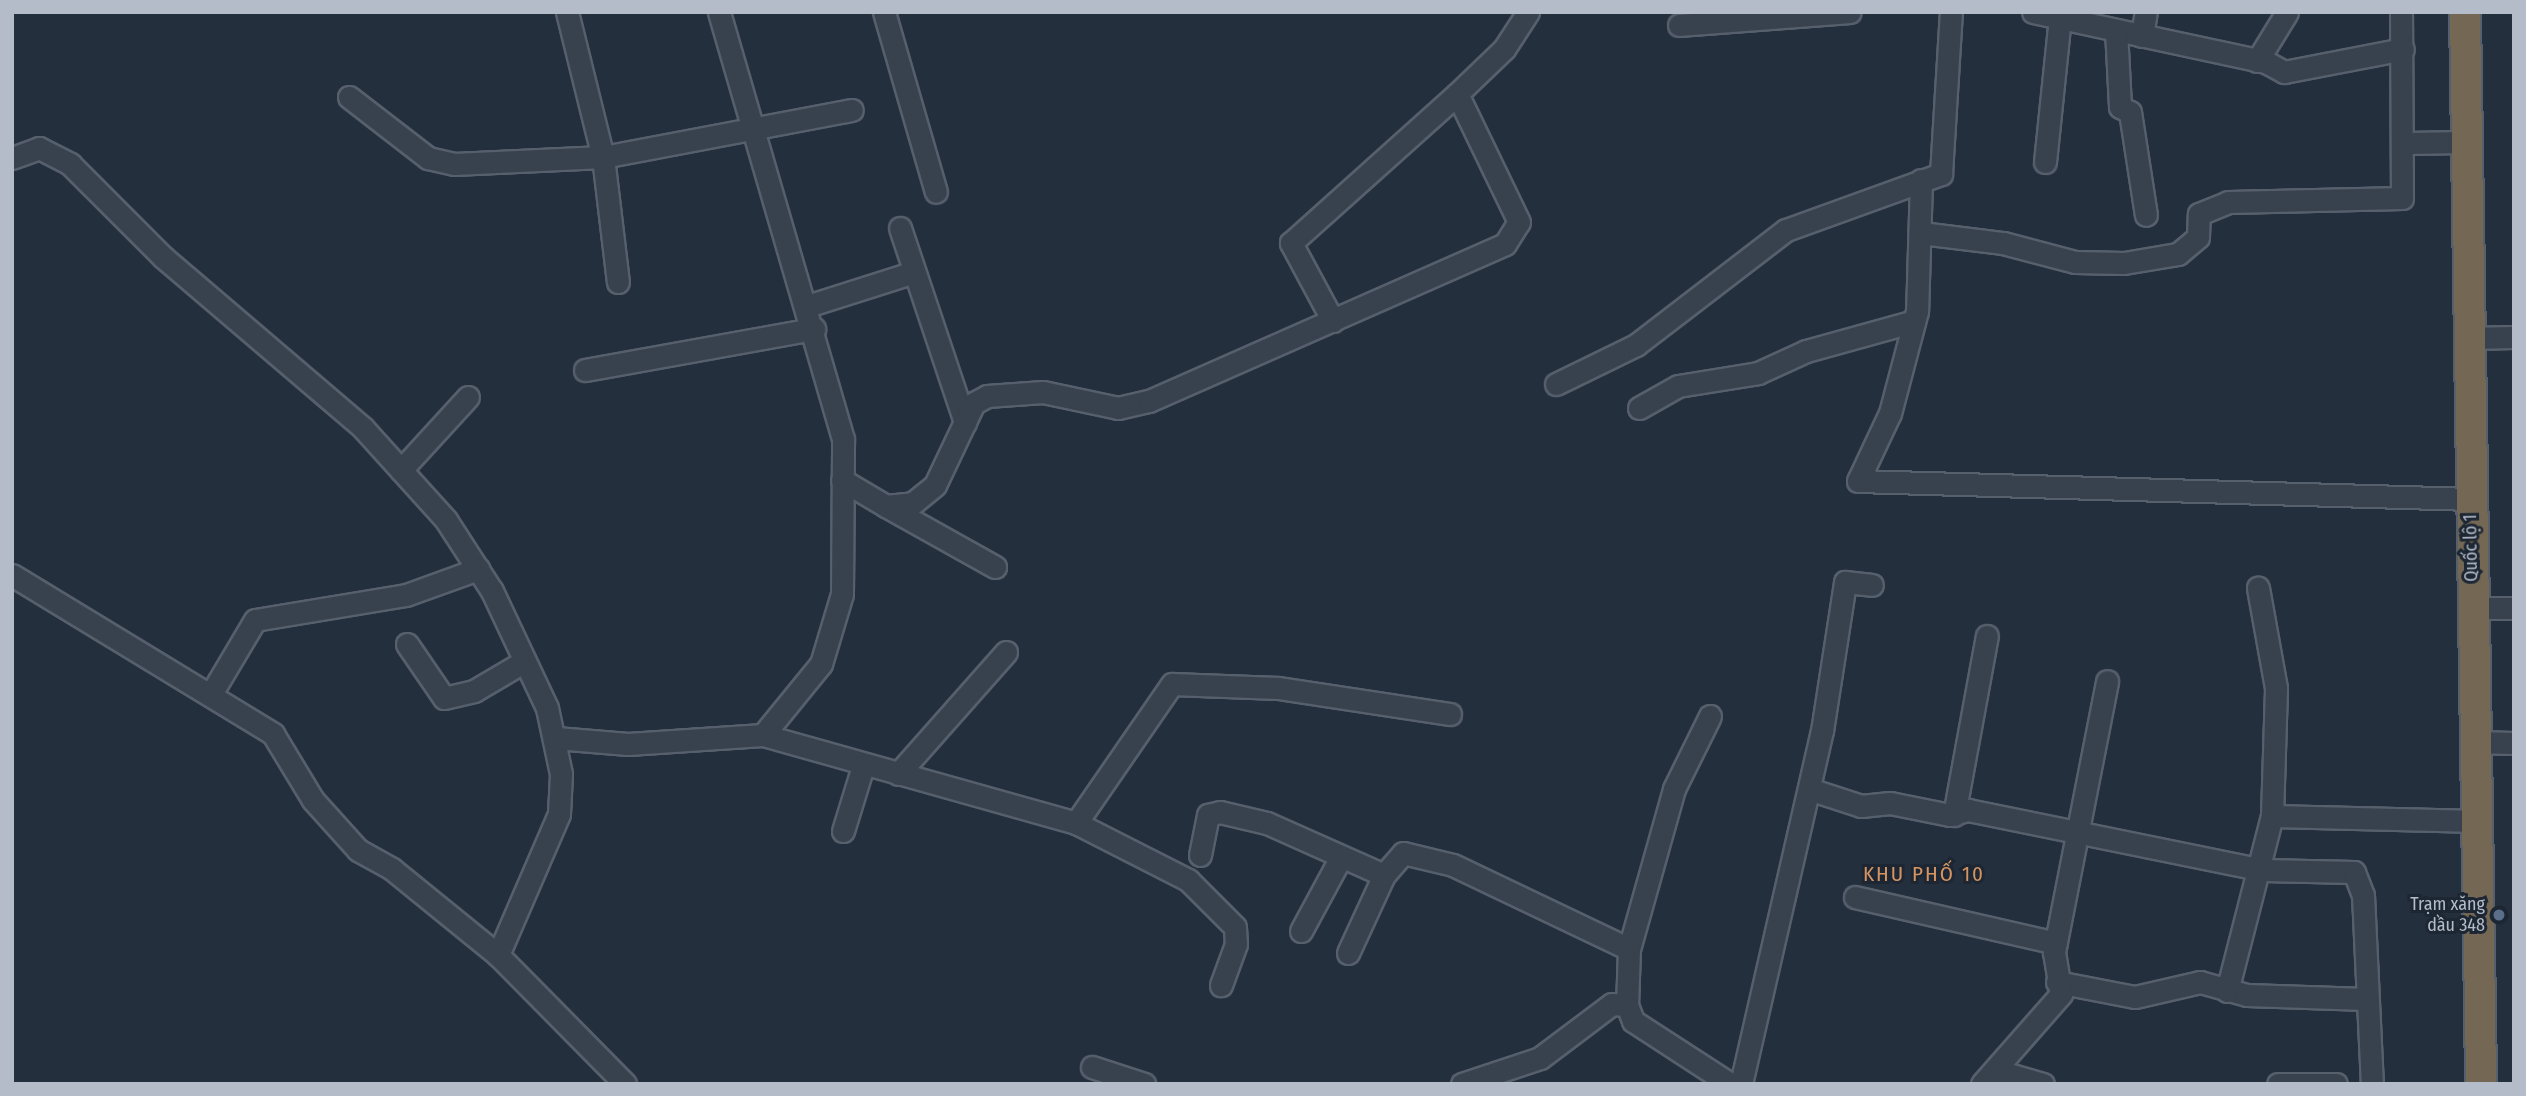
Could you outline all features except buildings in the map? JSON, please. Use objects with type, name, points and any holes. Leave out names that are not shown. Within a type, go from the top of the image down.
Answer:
[{"type":"highway","name":"Quốc lộ 1","points":[[2465,12],[2472,742],[2481,1084]]},
{"type":"street","points":[[567,12],[603,157],[618,282]]},
{"type":"street","points":[[719,12],[751,130],[814,329],[843,439],[842,481],[846,538],[831,636],[821,664],[763,735]]},
{"type":"street","points":[[884,12],[936,192]]},
{"type":"street","points":[[1333,321],[1291,243],[1457,94],[1503,49],[1528,12]]},
{"type":"street","points":[[1679,25],[1850,12]]},
{"type":"street","points":[[1556,384],[1636,345],[1786,230],[1941,174],[1951,12]]},
{"type":"street","points":[[2032,12],[2257,61],[2284,72],[2403,49]]},
{"type":"street","points":[[2143,36],[2146,12]]},
{"type":"street","points":[[2257,61],[2287,12]]},
{"type":"street","points":[[1921,233],[2003,243],[2075,262],[2165,258],[2193,244],[2199,214],[2228,202],[2402,198],[2401,12]]},
{"type":"street","points":[[2045,162],[2060,18]]},
{"type":"street","points":[[2116,30],[2120,107],[2130,112],[2146,215]]},
{"type":"street","points":[[886,506],[923,498],[974,403],[1010,391],[1118,408],[1149,401],[1505,244],[1519,230],[1457,94]]},
{"type":"street","points":[[349,97],[428,158],[466,164],[603,157],[852,110]]},
{"type":"street","points":[[2403,143],[2466,142]]},
{"type":"street","points":[[12,158],[38,148],[70,164],[163,257],[278,352],[401,470],[446,520],[478,569],[525,661],[556,738],[559,814],[498,955]]},
{"type":"street","points":[[1921,180],[1921,233],[1914,321],[1890,413],[1858,481],[2470,499]]},
{"type":"street","points":[[900,228],[965,422]]},
{"type":"street","points":[[807,306],[914,272]]},
{"type":"street","points":[[1639,408],[1678,386],[1758,373],[1805,351],[1914,321]]},
{"type":"street","points":[[585,370],[814,329]]},
{"type":"street","points":[[2468,338],[2514,337]]},
{"type":"street","points":[[401,470],[468,397]]},
{"type":"street","points":[[842,481],[995,567]]},
{"type":"street","points":[[211,694],[255,620],[405,595],[478,569]]},
{"type":"street","points":[[12,575],[273,734],[313,800],[358,850],[392,869],[498,955],[613,1065],[625,1084]]},
{"type":"street","points":[[1741,1084],[1809,789],[1845,582],[1872,585]]},
{"type":"street","points":[[2227,991],[2263,870],[2272,816],[2276,688],[2258,588]]},
{"type":"street","points":[[2471,608],[2514,608]]},
{"type":"street","points":[[1954,815],[1987,636]]},
{"type":"street","points":[[407,644],[444,698],[474,691],[525,661]]},
{"type":"street","points":[[898,774],[1006,652]]},
{"type":"street","points":[[1989,1077],[2061,994],[2057,982],[2056,943],[2107,681]]},
{"type":"street","points":[[1076,823],[1172,684],[1278,688],[1450,714]]},
{"type":"street","points":[[1710,716],[1674,789],[1629,948],[1627,1005],[1633,1021],[1730,1084]]},
{"type":"street","points":[[556,738],[628,744],[763,735],[863,766],[1076,823],[1188,880],[1223,910],[1236,944],[1221,985]]},
{"type":"street","points":[[2472,742],[2514,743]]},
{"type":"street","points":[[843,831],[863,766]]},
{"type":"street","points":[[1809,789],[1861,806],[1891,803],[1954,815],[1969,810],[2078,836],[2263,870],[2354,872],[2363,895],[2372,1084]]},
{"type":"street","points":[[1200,855],[1208,815],[1220,812],[1267,823],[1384,875]]},
{"type":"street","points":[[2272,816],[2474,821]]},
{"type":"street","points":[[1348,953],[1384,875],[1403,853],[1425,853],[1629,948]]},
{"type":"street","points":[[1301,931],[1341,857]]},
{"type":"street","points":[[1855,897],[2056,943]]},
{"type":"street","points":[[2057,982],[2135,997],[2200,982],[2227,991],[2366,999]]},
{"type":"street","points":[[1462,1084],[1540,1058],[1612,1004],[1627,1005]]},
{"type":"street","points":[[1092,1067],[1144,1084]]},
{"type":"street","points":[[1989,1077],[2043,1084]]},
{"type":"street","points":[[2278,1084],[2336,1084]]},
{"type":"place","name":"Trạm xăng dầu 348","points":[[2499,915]]},
{"type":"district","name":"KHU PHỐ 10","points":[[1924,874]]}]
